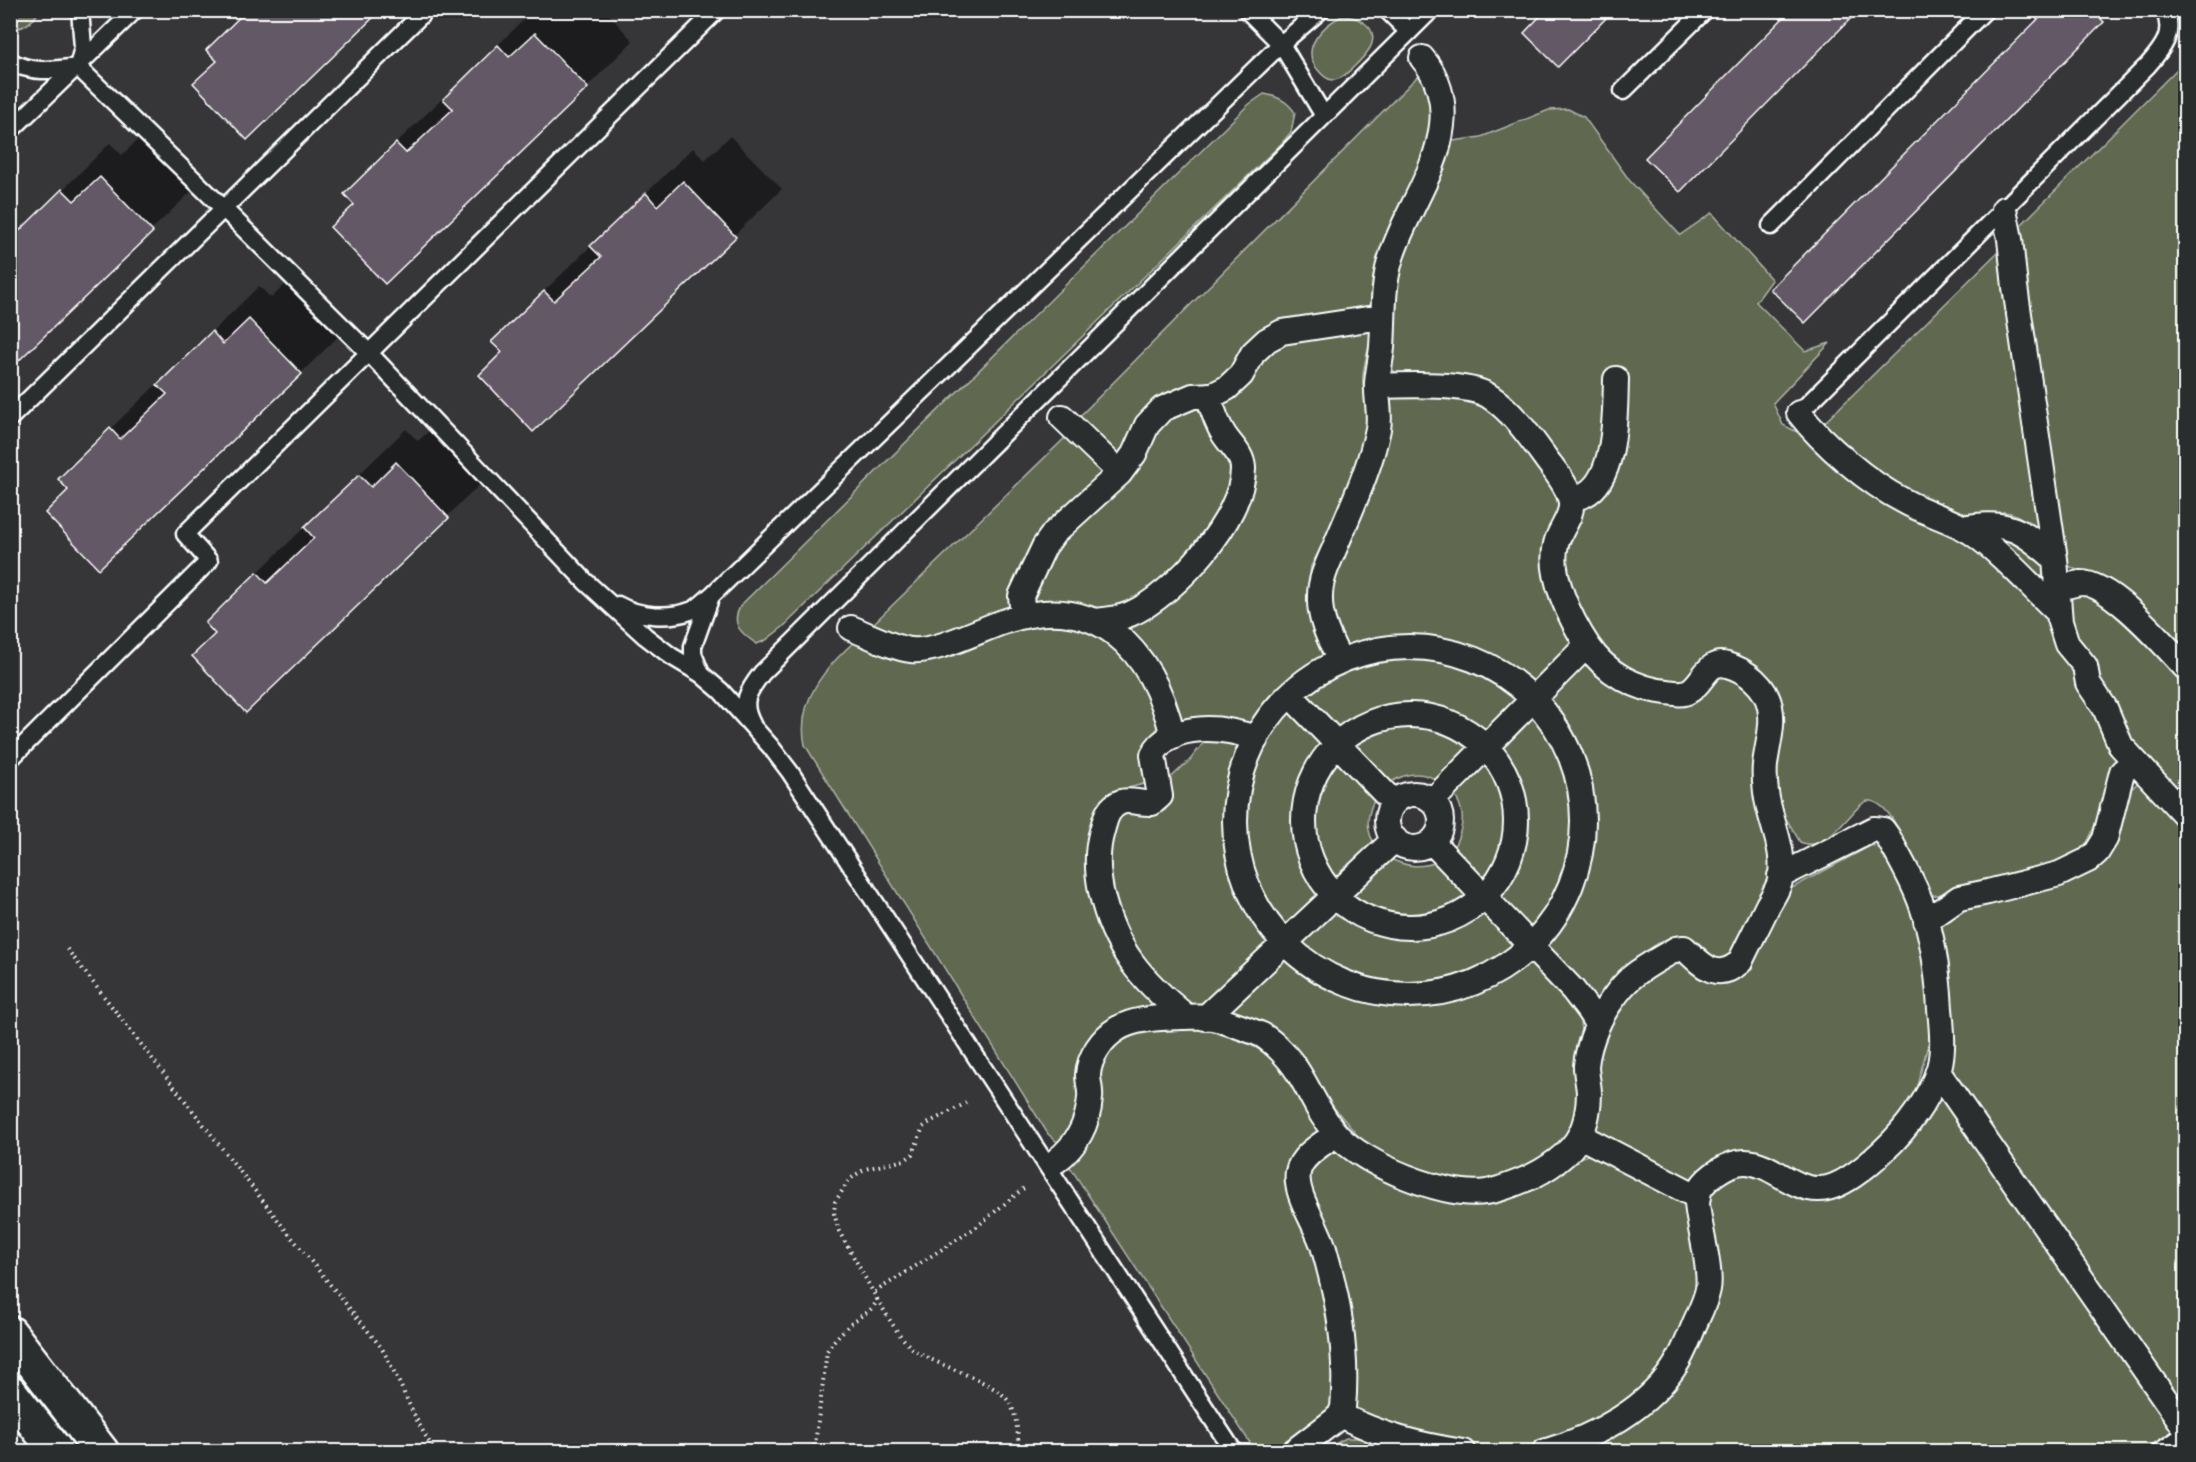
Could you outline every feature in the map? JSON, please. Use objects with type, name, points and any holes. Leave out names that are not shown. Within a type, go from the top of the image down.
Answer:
[{"type":"main road","points":[[10,1333],[102,1452]]},
{"type":"main road","points":[[10,1392],[57,1452]]},
{"type":"street","points":[[1340,661],[1323,625],[1320,596],[1325,570],[1359,491],[1378,428],[1380,406],[1377,386],[1382,345],[1381,317],[1389,262],[1432,165],[1442,126],[1441,96],[1437,81],[1422,58]]},
{"type":"street","points":[[2004,209],[2055,560],[2058,601],[2067,644],[2085,666],[2088,684],[2105,708],[2121,746],[2186,816]]},
{"type":"street","points":[[1023,615],[1021,596],[1044,547],[1054,533],[1120,473],[1134,454],[1147,425],[1162,409],[1193,396],[1213,395],[1227,388],[1241,375],[1253,353],[1267,340],[1282,332],[1381,317]]},
{"type":"street","points":[[1570,498],[1585,495],[1596,485],[1606,466],[1613,442],[1616,379]]},
{"type":"street","points":[[1056,1161],[1070,1150],[1082,1133],[1091,1095],[1089,1065],[1096,1050],[1105,1039],[1117,1028],[1135,1023],[1163,1018],[1196,1017],[1262,1035],[1297,1071],[1317,1110],[1336,1134],[1356,1151],[1399,1174],[1437,1188],[1464,1192],[1487,1192],[1529,1178],[1564,1155],[1580,1137],[1589,1095],[1586,1065],[1597,1024],[1607,1007],[1631,977],[1676,949],[1684,948],[1712,971],[1723,973],[1731,970],[1740,962],[1780,880],[1779,842],[1768,810],[1766,792],[1765,765],[1771,735],[1770,706],[1757,682],[1748,674],[1728,664],[1718,664],[1712,666],[1698,684],[1688,692],[1680,694],[1654,691],[1628,681],[1611,670],[1595,656],[1587,645],[1564,602],[1556,576],[1554,558],[1556,545],[1570,514],[1570,498],[1530,437],[1489,396],[1472,389],[1403,385],[1377,386]]},
{"type":"street","points":[[1094,621],[1118,619],[1132,614],[1158,598],[1200,556],[1228,519],[1239,494],[1243,467],[1241,457],[1222,432],[1208,395]]},
{"type":"street","points":[[1799,413],[1817,436],[1877,484],[1903,501],[1963,528],[2058,601]]},
{"type":"street","points":[[1062,417],[1120,473]]},
{"type":"street","points":[[1963,528],[1998,524],[2008,527],[2033,539],[2055,560]]},
{"type":"street","points":[[2058,601],[2082,583],[2095,587],[2129,610],[2186,668]]},
{"type":"street","points":[[851,628],[910,650],[929,649],[1023,615],[1051,612],[1071,614],[1094,621],[1119,636],[1135,652],[1154,683],[1167,713],[1173,736]]},
{"type":"street","points":[[1432,801],[1587,645]]},
{"type":"street","points":[[1413,646],[1450,650],[1485,663],[1524,688],[1556,724],[1576,766],[1584,812],[1580,859],[1564,903],[1532,946],[1500,970],[1456,989],[1410,996],[1363,990],[1320,972],[1283,943],[1260,913],[1244,879],[1236,843],[1235,806],[1242,769],[1256,739],[1279,704],[1290,695],[1307,679],[1340,661],[1376,649],[1413,646]]},
{"type":"street","points":[[1290,695],[1394,803]]},
{"type":"street","points":[[1398,715],[1432,717],[1463,728],[1491,752],[1510,783],[1517,819],[1511,856],[1493,888],[1465,912],[1431,925],[1394,927],[1359,915],[1334,895],[1312,864],[1304,832],[1305,799],[1318,768],[1337,744],[1367,724],[1398,715]]},
{"type":"street","points":[[1196,1017],[1149,982],[1118,943],[1110,923],[1099,878],[1100,838],[1111,807],[1122,801],[1145,803],[1156,801],[1160,796],[1153,755],[1160,744],[1184,732],[1210,730],[1236,732],[1256,739]]},
{"type":"street","points":[[1926,921],[1959,898],[2059,874],[2088,860],[2097,852],[2105,839],[2122,772],[2135,761]]},
{"type":"street","points":[[1409,795],[1418,795],[1432,801],[1438,809],[1441,826],[1438,835],[1424,846],[1405,847],[1395,839],[1388,827],[1388,818],[1394,803],[1409,795]]},
{"type":"street","points":[[1544,1452],[1598,1432],[1641,1403],[1662,1382],[1677,1362],[1688,1341],[1709,1287],[1698,1213],[1698,1192],[1702,1185],[1716,1173],[1733,1164],[1746,1161],[1818,1190],[1847,1180],[1872,1162],[1894,1139],[1919,1109],[1938,1072],[1942,1039],[1937,966],[1922,904],[1888,837],[1882,830],[1875,829],[1780,876]]},
{"type":"street","points":[[1196,1017],[1283,943],[1395,839]]},
{"type":"street","points":[[1432,842],[1573,990],[1597,1024]]},
{"type":"street","points":[[1938,1072],[2186,1432]]},
{"type":"street","points":[[1293,1452],[1340,1415],[1343,1408],[1344,1344],[1324,1248],[1301,1198],[1298,1172],[1308,1155],[1336,1134]]},
{"type":"street","points":[[1580,1137],[1698,1197]]},
{"type":"street","points":[[1340,1415],[1371,1430],[1437,1448],[1463,1452]]},
{"type":"lane","points":[[78,67],[83,46],[80,10]]},
{"type":"lane","points":[[10,131],[135,10]]},
{"type":"lane","points":[[10,418],[426,10]]},
{"type":"lane","points":[[10,759],[209,561],[185,534],[717,10]]},
{"type":"lane","points":[[1247,10],[1281,44],[1324,116]]},
{"type":"lane","points":[[586,582],[621,607],[637,614],[678,614],[694,609],[711,596],[1281,44],[1321,10]]},
{"type":"lane","points":[[1387,10],[1409,32]]},
{"type":"lane","points":[[755,729],[746,712],[746,702],[749,691],[770,665],[1431,10]]},
{"type":"lane","points":[[1623,91],[1705,10]]},
{"type":"lane","points":[[1771,226],[1985,10]]},
{"type":"lane","points":[[1799,413],[2164,46],[2168,31],[2167,16],[2164,10]]},
{"type":"lane","points":[[10,61],[19,66],[39,70],[78,67],[369,353],[586,582],[645,636],[671,656],[701,674],[721,691],[755,729],[790,772],[1234,1452]]},
{"type":"lane","points":[[701,674],[693,654],[693,646],[711,596]]},
{"type":"lane","points":[[721,691],[733,692],[753,686]]},
{"type":"lane","points":[[2159,1452],[2186,1432]]},
{"type":"path","points":[[67,949],[284,1228],[381,1347],[393,1366],[425,1436],[436,1452]]},
{"type":"path","points":[[968,1102],[923,1127],[913,1154],[905,1160],[865,1169],[856,1174],[849,1180],[835,1202],[834,1213],[839,1231],[877,1299],[905,1341],[929,1359],[1001,1393],[1011,1407],[1020,1452]]},
{"type":"path","points":[[875,1292],[975,1228],[1024,1188]]},
{"type":"path","points":[[814,1452],[827,1350],[842,1332],[876,1305],[877,1299]]},
{"type":"green space","points":[[10,11],[38,11],[38,13],[26,25],[11,28]]},
{"type":"green space","points":[[1342,16],[1364,23],[1371,31],[1372,43],[1356,65],[1343,76],[1331,80],[1321,74],[1313,62],[1312,46],[1328,25]]},
{"type":"green space","points":[[2185,61],[2185,659],[2082,573],[2067,565],[2014,232]]},
{"type":"green space","points":[[1425,69],[1437,118],[1376,308],[1343,318],[1240,361],[1214,384],[1119,456],[1077,419]]},
{"type":"green space","points":[[1264,94],[1282,100],[1295,113],[1291,132],[1282,143],[783,627],[757,644],[741,632],[736,617],[742,604],[1248,105]]},
{"type":"green space","points":[[1568,109],[1584,117],[1630,181],[1680,235],[1712,213],[1772,280],[1756,302],[1805,351],[1830,343],[1773,403],[1783,425],[1813,440],[1937,520],[2007,573],[2048,615],[2076,666],[2102,735],[2114,749],[2120,762],[2088,842],[2083,850],[2069,862],[1981,884],[1969,882],[1940,894],[1928,894],[1923,891],[1897,826],[1880,805],[1871,801],[1865,802],[1832,835],[1822,841],[1812,844],[1800,842],[1775,800],[1776,719],[1743,667],[1693,681],[1651,684],[1590,643],[1561,556],[1602,455],[1581,488],[1525,420],[1399,376],[1387,364],[1393,278],[1446,142],[1481,137],[1549,110]]},
{"type":"green space","points":[[2003,247],[2042,537],[2025,521],[2010,513],[1982,515],[1963,513],[1917,497],[1874,469],[1822,425]]},
{"type":"green space","points":[[1373,328],[1364,367],[1363,383],[1373,411],[1341,511],[1311,566],[1309,585],[1311,605],[1331,658],[1308,671],[1289,687],[1255,726],[1179,720],[1123,627],[1247,488],[1216,407],[1271,343]]},
{"type":"green space","points":[[1464,394],[1508,422],[1562,497],[1557,515],[1543,542],[1543,564],[1545,577],[1572,641],[1571,653],[1538,683],[1526,680],[1477,651],[1441,641],[1404,639],[1349,650],[1338,645],[1327,580],[1384,395]]},
{"type":"green space","points":[[1199,401],[1234,461],[1225,504],[1184,560],[1123,613],[1033,609],[1034,574],[1154,425]]},
{"type":"green space","points":[[1072,431],[1105,472],[1014,605],[1003,614],[908,642],[873,624]]},
{"type":"green space","points":[[2000,533],[2041,557],[2047,573],[2037,579],[1996,538]]},
{"type":"green space","points":[[2090,591],[2162,655],[2185,680],[2185,807],[2127,745],[2064,612],[2072,597]]},
{"type":"green space","points":[[1037,620],[1099,629],[1140,675],[1162,727],[1149,741],[1149,782],[1117,793],[1092,855],[1162,1007],[1126,1017],[1066,1139],[1057,1142],[1048,1134],[805,745],[803,729],[809,701],[815,688],[832,663],[854,642],[872,649]]},
{"type":"green space","points":[[1410,655],[1440,659],[1469,668],[1522,695],[1489,743],[1452,720],[1439,715],[1411,711],[1373,714],[1364,717],[1337,736],[1300,695],[1325,678],[1352,666],[1395,656]]},
{"type":"green space","points":[[1587,664],[1633,693],[1666,704],[1677,705],[1713,674],[1744,680],[1764,710],[1774,874],[1733,957],[1718,961],[1690,937],[1679,935],[1666,939],[1640,957],[1597,999],[1593,999],[1542,945],[1556,926],[1578,886],[1590,842],[1592,820],[1591,796],[1583,764],[1550,697],[1582,665]]},
{"type":"green space","points":[[1289,702],[1330,743],[1307,779],[1297,818],[1302,857],[1311,876],[1324,894],[1284,932],[1273,920],[1258,892],[1246,853],[1243,830],[1247,785],[1254,763],[1263,742]]},
{"type":"green space","points":[[1537,705],[1562,746],[1576,792],[1578,815],[1573,862],[1566,885],[1552,912],[1533,935],[1495,896],[1516,867],[1524,826],[1521,801],[1514,778],[1494,745]]},
{"type":"green space","points":[[1400,721],[1443,726],[1462,734],[1480,746],[1442,783],[1428,776],[1414,774],[1401,777],[1387,785],[1347,744],[1372,729]]},
{"type":"green space","points":[[1208,737],[1246,743],[1236,768],[1230,794],[1228,819],[1230,844],[1245,893],[1271,939],[1206,1006],[1188,1006],[1148,975],[1105,891],[1110,819],[1120,810],[1157,812],[1165,810],[1169,804],[1166,782],[1190,760]]},
{"type":"green space","points":[[1339,751],[1379,792],[1368,820],[1370,833],[1377,847],[1334,886],[1316,854],[1311,818],[1319,782],[1327,766]]},
{"type":"green space","points":[[1487,753],[1506,785],[1511,802],[1512,820],[1505,855],[1498,872],[1487,888],[1452,850],[1461,827],[1462,812],[1460,804],[1450,790]]},
{"type":"green space","points":[[2142,779],[2185,826],[2185,1417],[1949,1077],[1939,918],[1952,908],[2091,863],[2129,791]]},
{"type":"green space","points":[[1872,845],[1882,849],[1919,919],[1931,1017],[1929,1041],[1917,1086],[1886,1133],[1864,1158],[1815,1183],[1765,1160],[1689,1182],[1595,1134],[1594,1052],[1621,996],[1679,956],[1705,978],[1723,984],[1732,983],[1749,966],[1790,889]]},
{"type":"green space","points":[[1387,857],[1414,866],[1442,861],[1476,898],[1445,913],[1412,918],[1378,913],[1347,898]]},
{"type":"green space","points":[[1333,905],[1370,927],[1389,933],[1408,935],[1447,928],[1485,906],[1524,949],[1497,966],[1468,978],[1438,986],[1406,989],[1375,986],[1345,978],[1318,963],[1293,943]]},
{"type":"green space","points":[[1283,950],[1323,978],[1345,988],[1390,1000],[1413,1001],[1437,999],[1471,990],[1498,978],[1530,956],[1556,982],[1580,1022],[1581,1087],[1570,1141],[1524,1174],[1463,1185],[1404,1166],[1363,1142],[1325,1097],[1215,1014]]},
{"type":"green space","points":[[1202,1028],[1226,1034],[1270,1057],[1287,1074],[1323,1129],[1301,1151],[1306,1220],[1335,1344],[1332,1407],[1275,1451],[1254,1449],[1068,1164],[1098,1059],[1133,1030]]},
{"type":"green space","points":[[1937,1082],[2175,1427],[2169,1437],[2147,1452],[1572,1452],[1683,1374],[1695,1355],[1717,1302],[1721,1273],[1711,1244],[1705,1204],[1717,1182],[1747,1170],[1822,1198],[1839,1198],[1868,1179]]},
{"type":"green space","points":[[1332,1149],[1341,1149],[1464,1195],[1591,1154],[1690,1204],[1687,1220],[1693,1228],[1701,1274],[1693,1321],[1644,1394],[1546,1445],[1530,1448],[1463,1447],[1348,1411],[1306,1171]]},
{"type":"green space","points":[[1346,1438],[1359,1438],[1419,1452],[1320,1452]]},
{"type":"building","points":[[247,10],[381,10],[247,140],[193,83],[217,61],[206,50]]},
{"type":"building","points":[[1546,10],[1614,10],[1558,67],[1524,33]]},
{"type":"building","points":[[1791,10],[1859,10],[1680,192],[1645,158]]},
{"type":"building","points":[[2047,10],[2093,10],[2104,22],[1805,323],[1770,289]]},
{"type":"building","points":[[535,33],[588,88],[385,284],[330,227],[354,205],[344,194],[396,143],[406,153],[453,109],[443,99],[498,45],[509,57]]},
{"type":"building","points":[[100,177],[153,232],[10,369],[10,259],[18,252],[10,245],[10,240],[62,189],[74,201]]},
{"type":"building","points":[[683,181],[736,237],[533,432],[479,375],[502,352],[491,342],[544,291],[554,301],[601,257],[590,246],[646,193],[657,206]]},
{"type":"building","points":[[249,319],[302,374],[99,569],[45,513],[68,490],[58,479],[110,428],[120,439],[167,394],[157,385],[212,331],[223,344]]},
{"type":"building","points":[[396,462],[449,518],[246,713],[192,656],[215,634],[205,623],[257,572],[267,583],[314,538],[304,527],[359,475],[371,487]]}]
